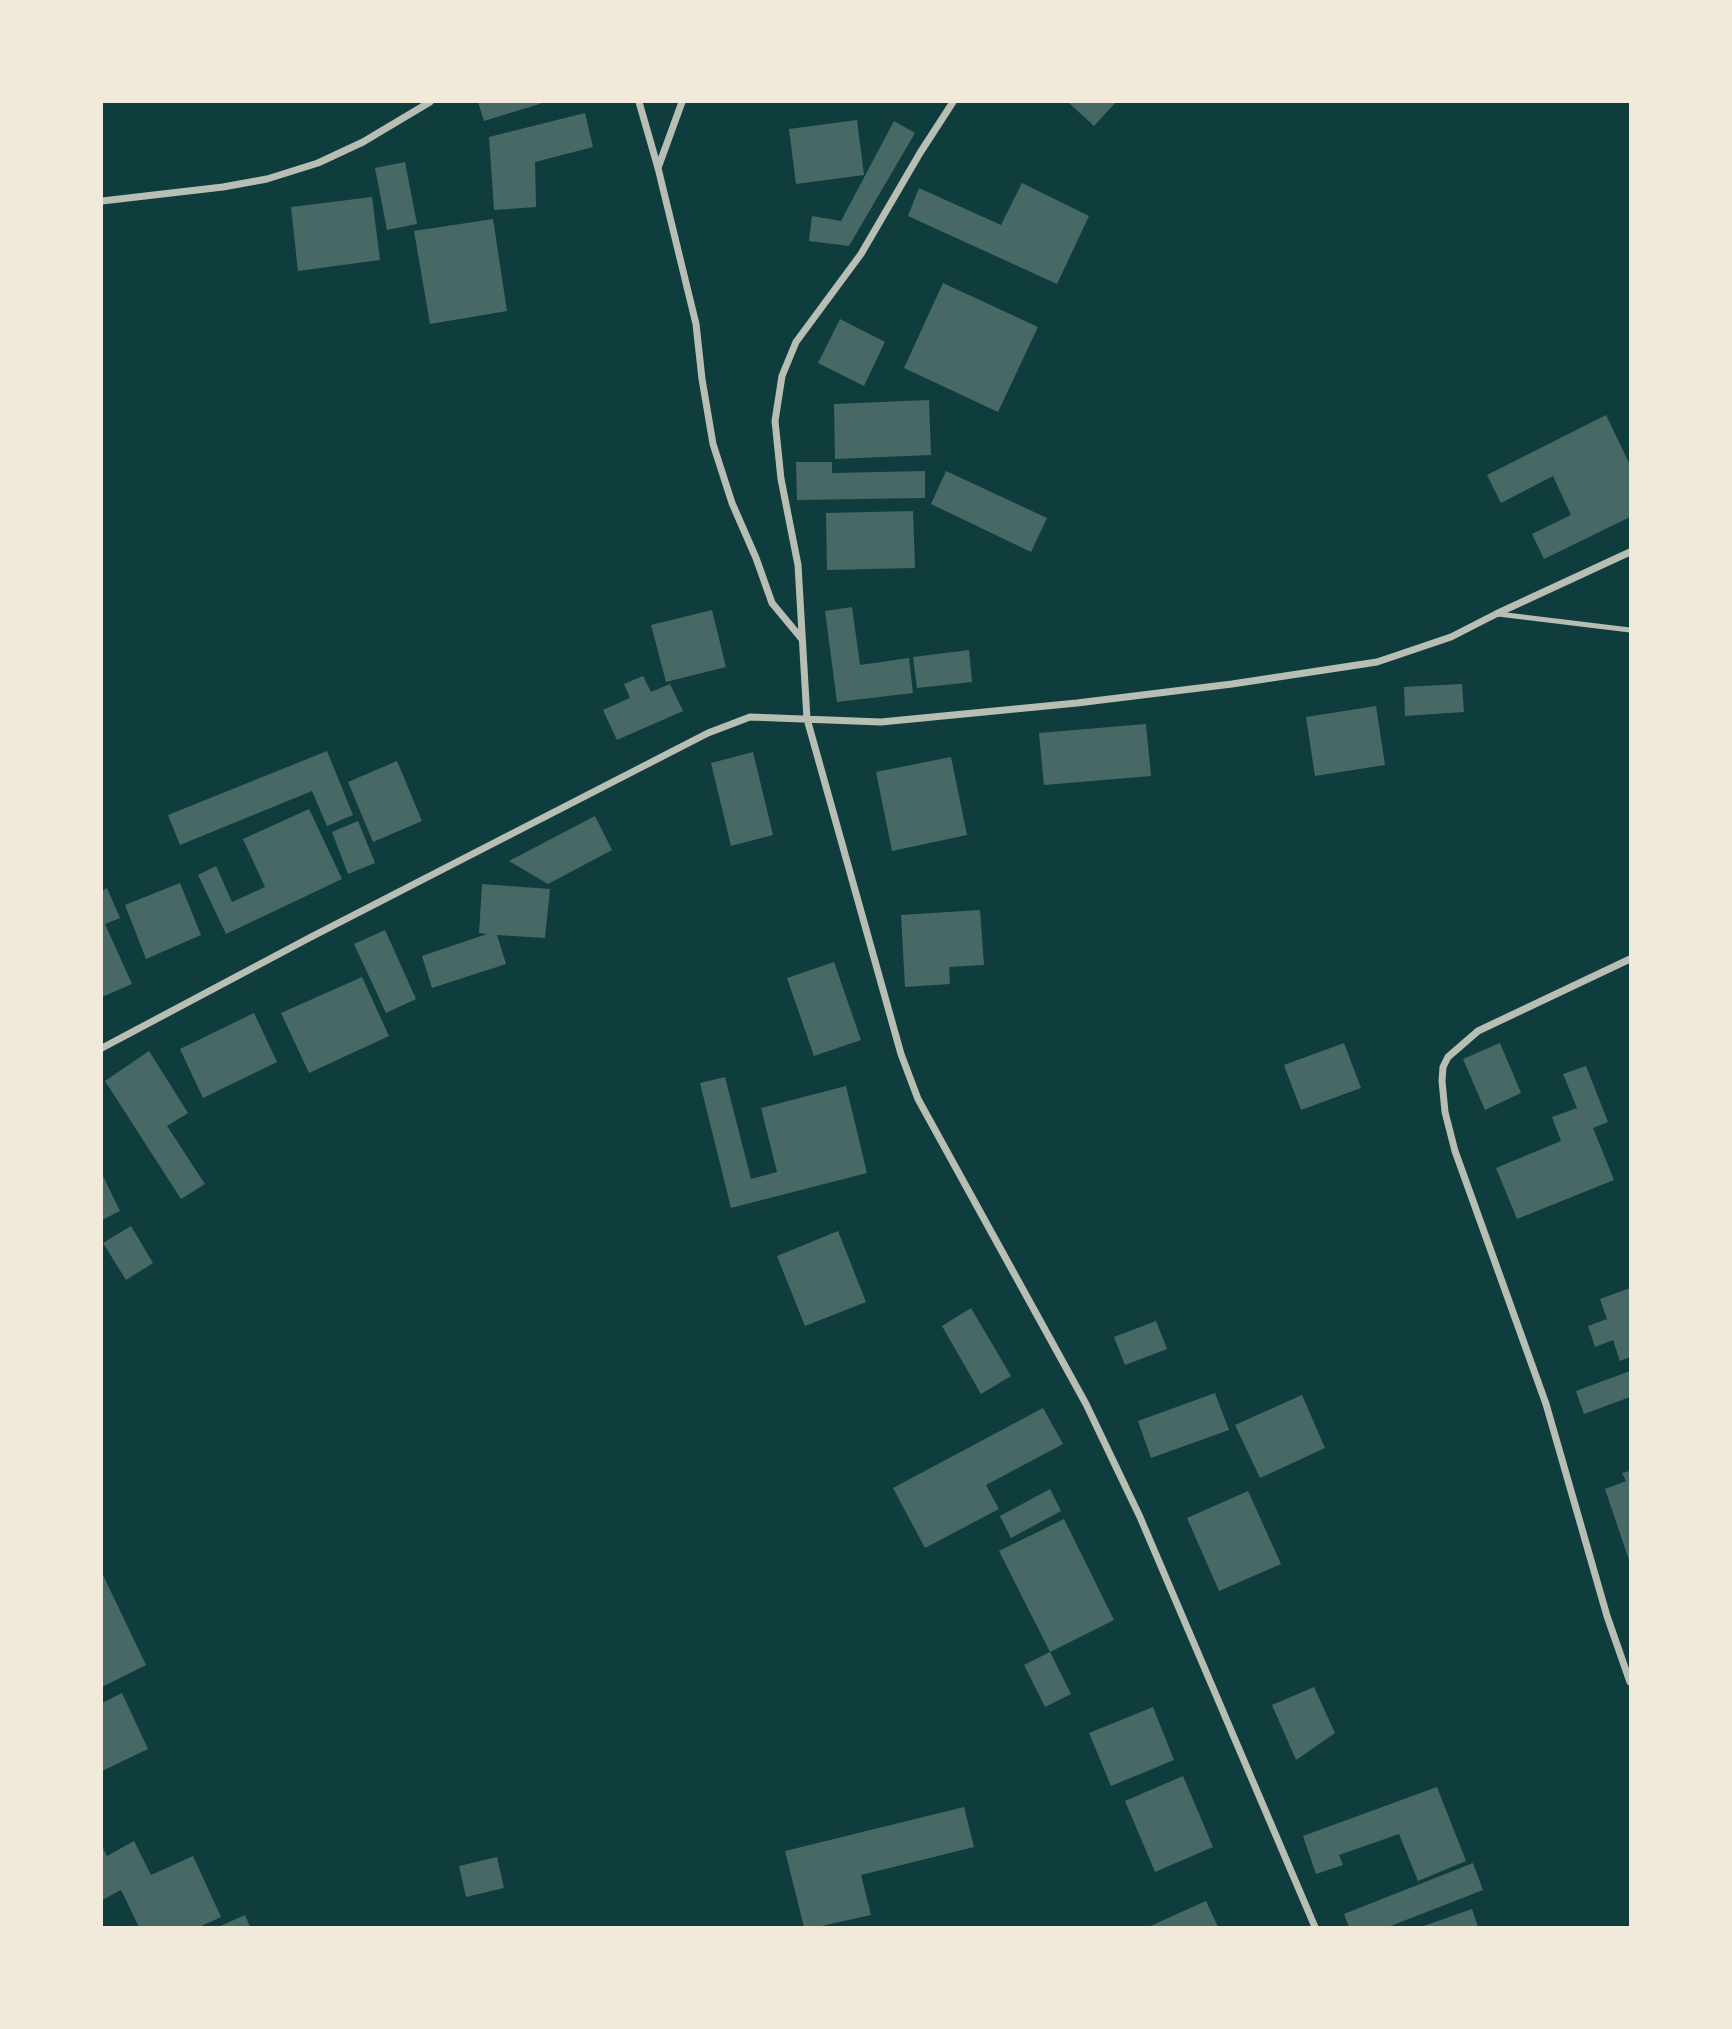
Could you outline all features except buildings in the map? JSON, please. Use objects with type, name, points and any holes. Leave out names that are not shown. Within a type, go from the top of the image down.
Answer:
[{"type":"street","points":[[102,201],[223,187],[267,179],[318,163],[363,142],[430,102]]},
{"type":"street","points":[[639,102],[696,324],[713,444],[732,503],[772,603],[801,639]]},
{"type":"street","points":[[658,168],[682,102]]},
{"type":"street","points":[[953,102],[861,254],[796,342],[782,376],[775,421],[781,479],[798,565],[807,719],[901,1054],[918,1099],[1086,1404],[1140,1517],[1315,1927]]},
{"type":"street","points":[[102,1048],[708,733],[750,718],[881,722],[1077,703],[1322,672],[1377,662],[1451,637],[1630,552]]},
{"type":"street","points":[[1630,959],[1478,1031],[1448,1057],[1443,1068],[1442,1081],[1445,1112],[1455,1151],[1546,1404],[1607,1616],[1630,1682]]},
{"type":"lane","points":[[1496,614],[1630,630]]}]
